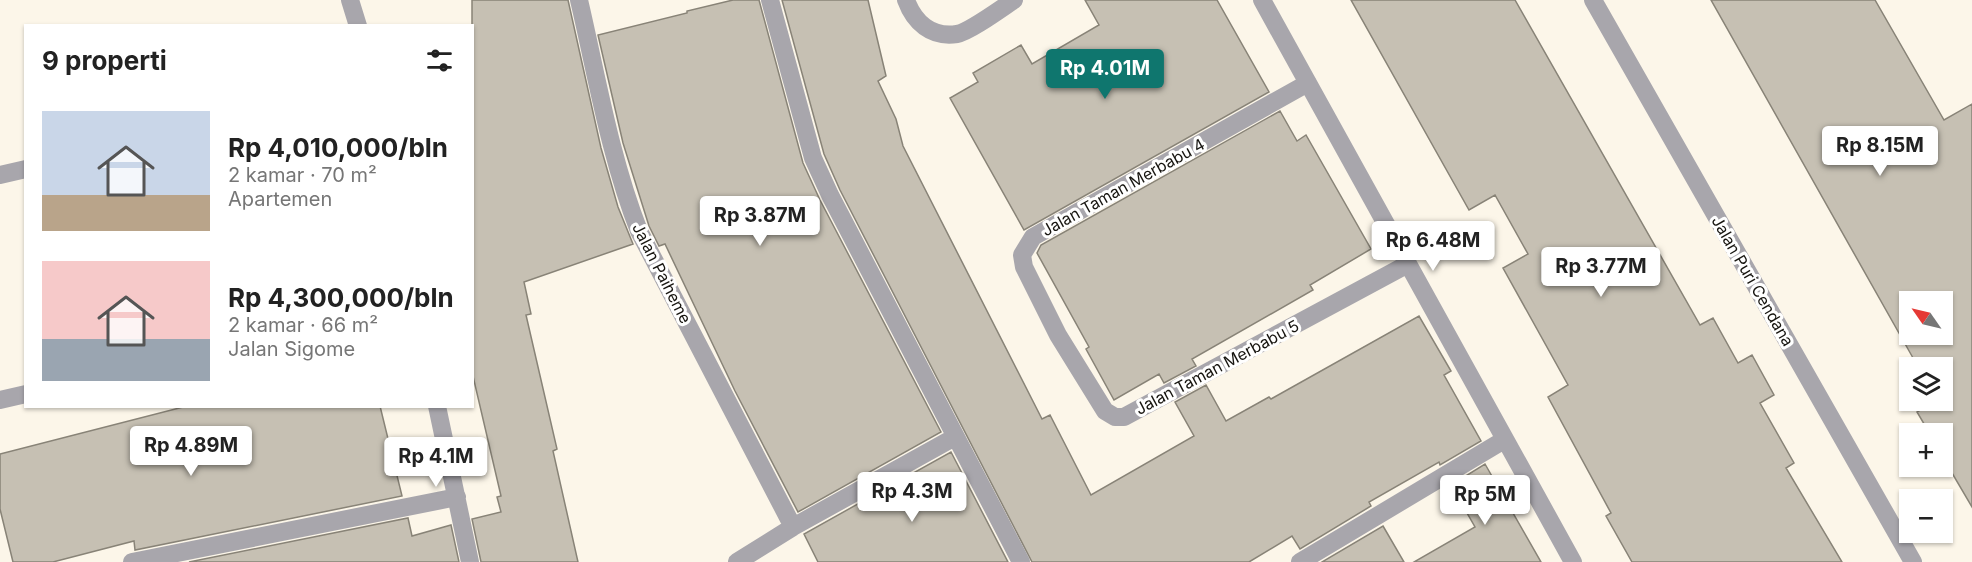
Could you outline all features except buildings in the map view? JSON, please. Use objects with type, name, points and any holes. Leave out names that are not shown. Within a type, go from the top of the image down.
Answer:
[{"type":"street","points":[[350,0],[357,24]]},
{"type":"street","name":"Jalan Paiheme","points":[[579,0],[617,168],[639,231],[793,527]]},
{"type":"street","points":[[770,0],[813,158],[830,195],[1021,562]]},
{"type":"street","points":[[906,0],[911,14],[923,26],[942,33],[957,34],[1014,0]]},
{"type":"street","points":[[1262,0],[1573,562]]},
{"type":"street","name":"Jalan Puri Cendana","points":[[1593,0],[1913,562]]},
{"type":"street","name":"Jalan Taman Merbabu 4","points":[[1058,335],[1024,267],[1022,255],[1033,237],[1308,83]]},
{"type":"street","points":[[0,175],[24,169]]},
{"type":"street","name":"Jalan Taman Merbabu 5","points":[[1058,335],[1105,411],[1111,416],[1120,418],[1408,264]]},
{"type":"street","points":[[0,400],[24,394]]},
{"type":"street","points":[[437,408],[470,562]]},
{"type":"street","points":[[737,562],[793,527],[955,437]]},
{"type":"street","points":[[1300,562],[1504,440]]},
{"type":"street","points":[[132,562],[457,498]]}]
